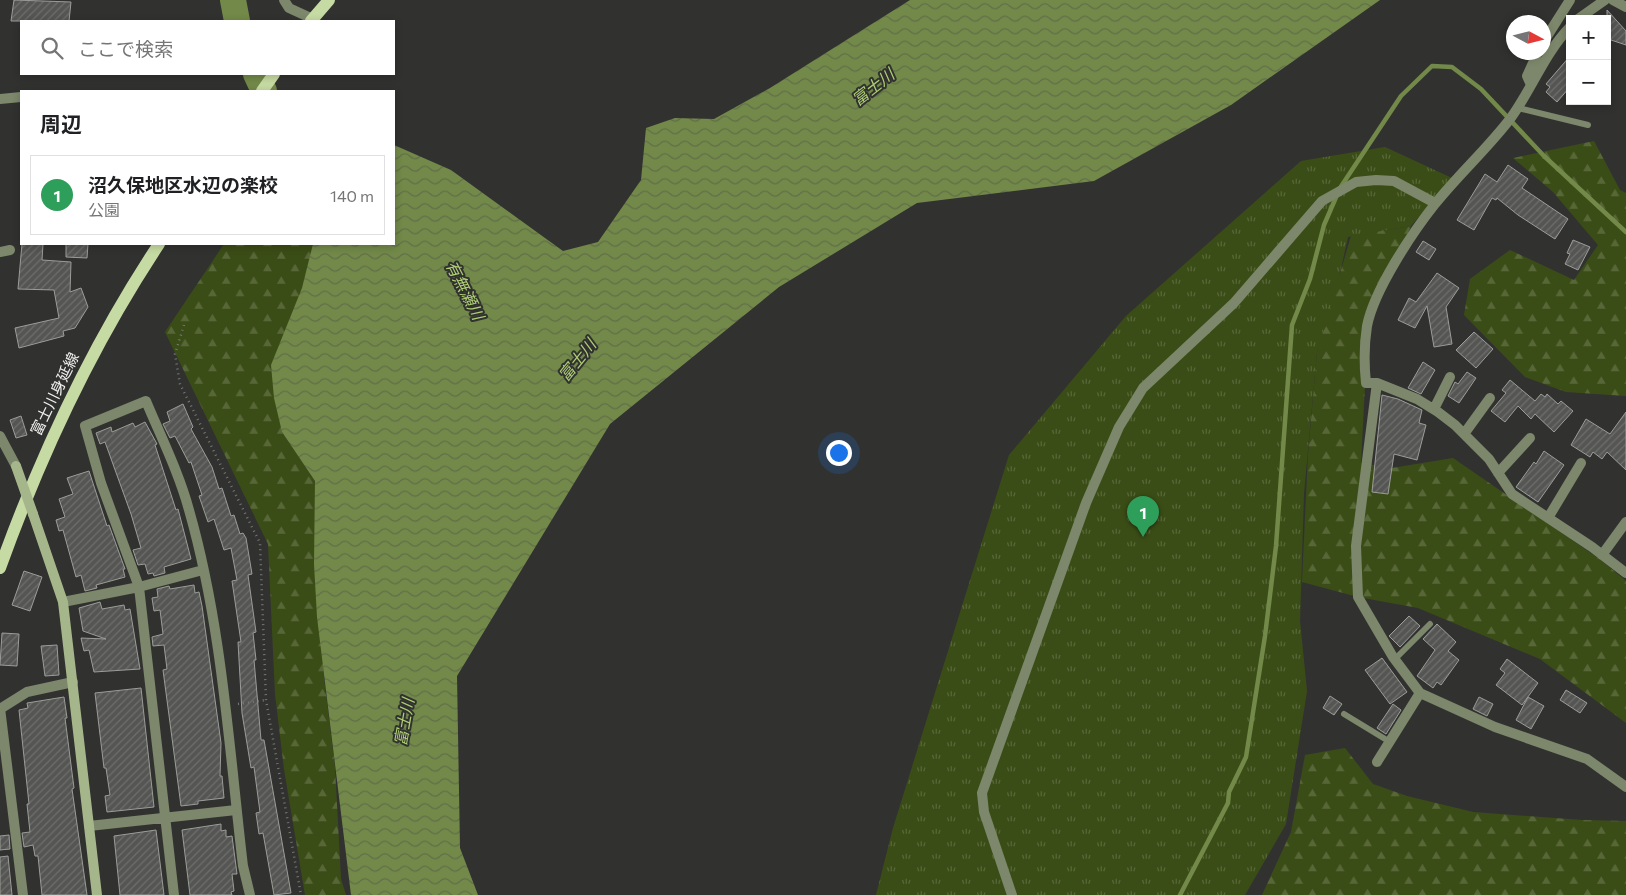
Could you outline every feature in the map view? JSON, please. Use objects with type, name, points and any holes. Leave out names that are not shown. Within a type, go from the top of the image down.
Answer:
[{"type":"main road","points":[[312,20],[329,0]]},
{"type":"main road","points":[[263,90],[273,75]]},
{"type":"main road","name":"富士川身延線","points":[[0,568],[42,458],[91,356],[158,245]]},
{"type":"street","points":[[284,0],[289,8],[312,20]]},
{"type":"street","points":[[1551,30],[1570,0]]},
{"type":"street","points":[[1584,15],[1605,0]]},
{"type":"street","points":[[1613,0],[1625,4]]},
{"type":"street","points":[[1566,31],[1556,41],[1518,108],[1502,129],[1435,203],[1411,236],[1381,290],[1368,325],[1364,358],[1366,383],[1377,383],[1417,400],[1434,410],[1464,434],[1488,459],[1512,494],[1626,573]]},
{"type":"street","points":[[1531,85],[1527,76],[1534,60]]},
{"type":"street","points":[[0,99],[20,97]]},
{"type":"street","points":[[1012,895],[984,812],[982,793],[1086,503],[1119,426],[1142,388],[1234,303],[1322,201],[1356,182],[1394,181],[1435,203]]},
{"type":"street","points":[[1434,410],[1450,377]]},
{"type":"street","points":[[1377,383],[1356,546],[1358,596],[1395,659],[1420,693],[1495,727],[1587,759],[1626,787]]},
{"type":"street","points":[[1464,434],[1490,398]]},
{"type":"street","points":[[174,895],[139,587],[101,482],[85,426],[146,401],[189,509],[203,570],[216,644],[243,866],[250,895]]},
{"type":"street","points":[[0,436],[16,466],[63,602],[97,895]]},
{"type":"street","points":[[1498,474],[1530,438]]},
{"type":"street","points":[[1548,518],[1581,463]]},
{"type":"street","points":[[1602,555],[1626,522]]},
{"type":"street","points":[[63,602],[139,587],[203,570]]},
{"type":"street","points":[[23,895],[0,708],[27,692],[73,682]]},
{"type":"street","points":[[1377,762],[1420,693]]},
{"type":"street","points":[[89,826],[236,810]]},
{"type":"lane","points":[[1518,108],[1588,125]]},
{"type":"lane","points":[[1395,659],[1430,624]]},
{"type":"lane","points":[[1344,714],[1390,742]]},
{"type":"path","points":[[184,325],[175,354],[180,384],[260,543],[266,700],[300,895]]},
{"type":"path","points":[[224,707],[266,700]]},
{"type":"green space","points":[[1594,141],[1620,190],[1626,193],[1626,396],[1566,392],[1525,377],[1464,315],[1470,279],[1510,250],[1574,280],[1598,245],[1553,192],[1513,158]]},
{"type":"green space","points":[[1385,147],[1452,178],[1411,226],[1348,237],[1334,300],[1317,352],[1304,493],[1300,621],[1307,691],[1286,824],[1245,895],[876,895],[893,828],[1009,455],[1126,316],[1301,161]]},
{"type":"green space","points":[[1411,226],[1368,325],[1361,463],[1392,468],[1453,458],[1601,560],[1626,581],[1626,723],[1540,659],[1418,608],[1358,597],[1302,582],[1308,454],[1317,352],[1351,236]]},
{"type":"green space","points":[[223,245],[334,245],[282,432],[315,481],[324,678],[335,767],[341,879],[346,895],[305,895],[284,769],[275,694],[268,544],[165,332]]},
{"type":"green space","points":[[1345,748],[1373,784],[1407,796],[1473,812],[1582,820],[1626,821],[1626,895],[1262,895],[1291,832],[1305,755]]},
{"type":"water","name":"富士川","points":[[910,0],[1380,0],[1231,105],[1094,181],[917,203],[779,287],[610,424],[457,676],[460,848],[478,895],[351,895],[317,617],[314,564],[315,481],[282,432],[274,398],[271,365],[302,288],[313,245],[395,245],[395,145],[451,170],[563,251],[598,242],[641,180],[646,128],[675,118],[714,119],[770,88]]},
{"type":"building","points":[[14,0],[71,2],[69,20],[11,21]]},
{"type":"building","points":[[1607,10],[1626,31],[1626,45],[1611,40],[1611,15],[1607,15]]},
{"type":"building","points":[[1566,61],[1566,92],[1557,102],[1546,92],[1550,87],[1546,84]]},
{"type":"building","points":[[1508,165],[1528,179],[1522,188],[1568,219],[1555,239],[1518,215],[1497,198],[1496,200],[1492,198],[1474,230],[1457,220],[1485,174],[1497,182]]},
{"type":"building","points":[[1573,240],[1590,247],[1578,270],[1565,264],[1570,254],[1567,253]]},
{"type":"building","points":[[1423,241],[1436,249],[1429,260],[1416,252]]},
{"type":"building","points":[[22,245],[43,245],[42,260],[71,262],[70,292],[81,288],[88,307],[75,328],[63,331],[64,336],[19,348],[15,328],[59,318],[54,290],[18,289]]},
{"type":"building","points":[[66,245],[88,245],[87,258],[66,257]]},
{"type":"building","points":[[1437,273],[1459,288],[1446,307],[1452,344],[1434,347],[1427,306],[1415,328],[1398,320],[1409,298],[1416,302]]},
{"type":"building","points":[[1474,332],[1493,349],[1476,368],[1456,350]]},
{"type":"building","points":[[1423,362],[1435,370],[1421,394],[1408,388]]},
{"type":"building","points":[[1467,372],[1476,378],[1459,403],[1448,396],[1455,382],[1458,384]]},
{"type":"building","points":[[1510,380],[1535,401],[1541,394],[1545,397],[1547,394],[1558,404],[1561,401],[1573,411],[1554,432],[1535,414],[1531,419],[1518,406],[1505,422],[1491,411],[1506,393],[1502,390]]},
{"type":"building","points":[[1382,395],[1398,399],[1422,410],[1419,423],[1426,425],[1417,460],[1394,454],[1388,494],[1372,492]]},
{"type":"building","points":[[183,404],[193,427],[191,429],[212,467],[219,489],[222,488],[231,516],[234,515],[240,534],[243,533],[246,538],[252,574],[248,575],[256,632],[253,633],[256,660],[254,660],[261,740],[264,740],[291,893],[274,895],[263,833],[259,834],[256,813],[260,812],[254,767],[251,768],[242,713],[238,642],[241,642],[232,581],[237,580],[231,548],[224,550],[214,519],[208,522],[199,496],[202,495],[191,462],[189,463],[175,436],[170,438],[163,424],[170,421],[167,412]]},
{"type":"building","points":[[1626,412],[1626,470],[1607,452],[1602,459],[1593,452],[1590,457],[1571,445],[1586,419],[1610,434]]},
{"type":"building","points":[[21,416],[27,435],[16,438],[10,420]]},
{"type":"building","points":[[145,422],[157,444],[155,445],[176,510],[178,509],[191,559],[164,567],[165,573],[154,576],[153,573],[148,574],[145,564],[138,565],[133,550],[141,548],[131,514],[105,442],[100,444],[96,433],[111,427],[112,432],[133,423],[135,427]]},
{"type":"building","points":[[1544,451],[1564,465],[1538,502],[1516,487],[1534,462],[1536,464]]},
{"type":"building","points":[[89,471],[107,526],[109,525],[125,569],[123,569],[125,577],[96,585],[97,588],[85,591],[81,575],[76,577],[63,530],[59,531],[56,520],[65,517],[59,499],[73,494],[67,478]]},
{"type":"building","points":[[24,571],[42,577],[30,611],[12,605]]},
{"type":"building","points":[[194,585],[195,593],[199,592],[202,606],[221,743],[220,776],[222,776],[224,798],[198,801],[198,804],[181,806],[163,670],[167,669],[164,645],[153,646],[152,637],[163,634],[160,610],[154,611],[152,598],[158,597],[157,589],[169,586],[170,589]]},
{"type":"building","points":[[100,602],[102,609],[124,605],[125,610],[130,609],[140,669],[94,672],[89,650],[84,651],[81,638],[106,639],[83,631],[79,608]]},
{"type":"building","points":[[1409,616],[1420,626],[1400,647],[1389,636]]},
{"type":"building","points":[[1437,624],[1456,642],[1448,651],[1459,660],[1441,685],[1437,682],[1433,688],[1417,676],[1435,650],[1423,639]]},
{"type":"building","points":[[2,633],[19,634],[17,666],[0,665]]},
{"type":"building","points":[[57,645],[59,675],[45,676],[41,646]]},
{"type":"building","points":[[1382,658],[1407,692],[1390,704],[1365,670]]},
{"type":"building","points":[[1507,659],[1538,683],[1522,705],[1496,685],[1505,673],[1500,669]]},
{"type":"building","points":[[141,688],[154,807],[107,812],[105,796],[110,795],[106,768],[104,768],[95,693]]},
{"type":"building","points":[[1566,690],[1587,703],[1580,713],[1560,700]]},
{"type":"building","points":[[1330,696],[1342,704],[1334,715],[1323,708]]},
{"type":"building","points":[[64,697],[74,788],[72,789],[87,895],[42,895],[38,856],[35,856],[33,845],[24,847],[22,833],[30,832],[27,804],[29,804],[19,710],[28,708],[27,703]]},
{"type":"building","points":[[1479,697],[1493,704],[1487,716],[1473,709]]},
{"type":"building","points":[[1528,697],[1544,706],[1531,729],[1516,720]]},
{"type":"building","points":[[1393,704],[1401,710],[1386,734],[1377,728]]},
{"type":"building","points":[[221,824],[221,831],[226,830],[226,837],[232,836],[237,874],[232,874],[234,891],[231,892],[232,895],[190,895],[182,830]]},
{"type":"building","points":[[156,830],[164,895],[120,895],[114,836]]},
{"type":"building","points":[[9,835],[10,849],[0,850],[0,836]]},
{"type":"building","points":[[8,856],[12,895],[0,895],[0,857]]},
{"type":"waterway","name":"有無瀬川","points":[[233,0],[237,20]]},
{"type":"waterway","points":[[1340,188],[1401,96],[1432,66],[1452,67],[1481,89],[1544,156],[1626,232]]},
{"type":"waterway","name":"有無瀬川","points":[[256,75],[264,90]]},
{"type":"waterway","points":[[1180,895],[1228,803],[1229,792],[1246,757],[1265,636],[1276,546],[1292,325],[1310,279],[1324,225],[1337,195]]},
{"type":"place","name":"沼久保地区水辺の楽校","points":[[1143,537]]}]
